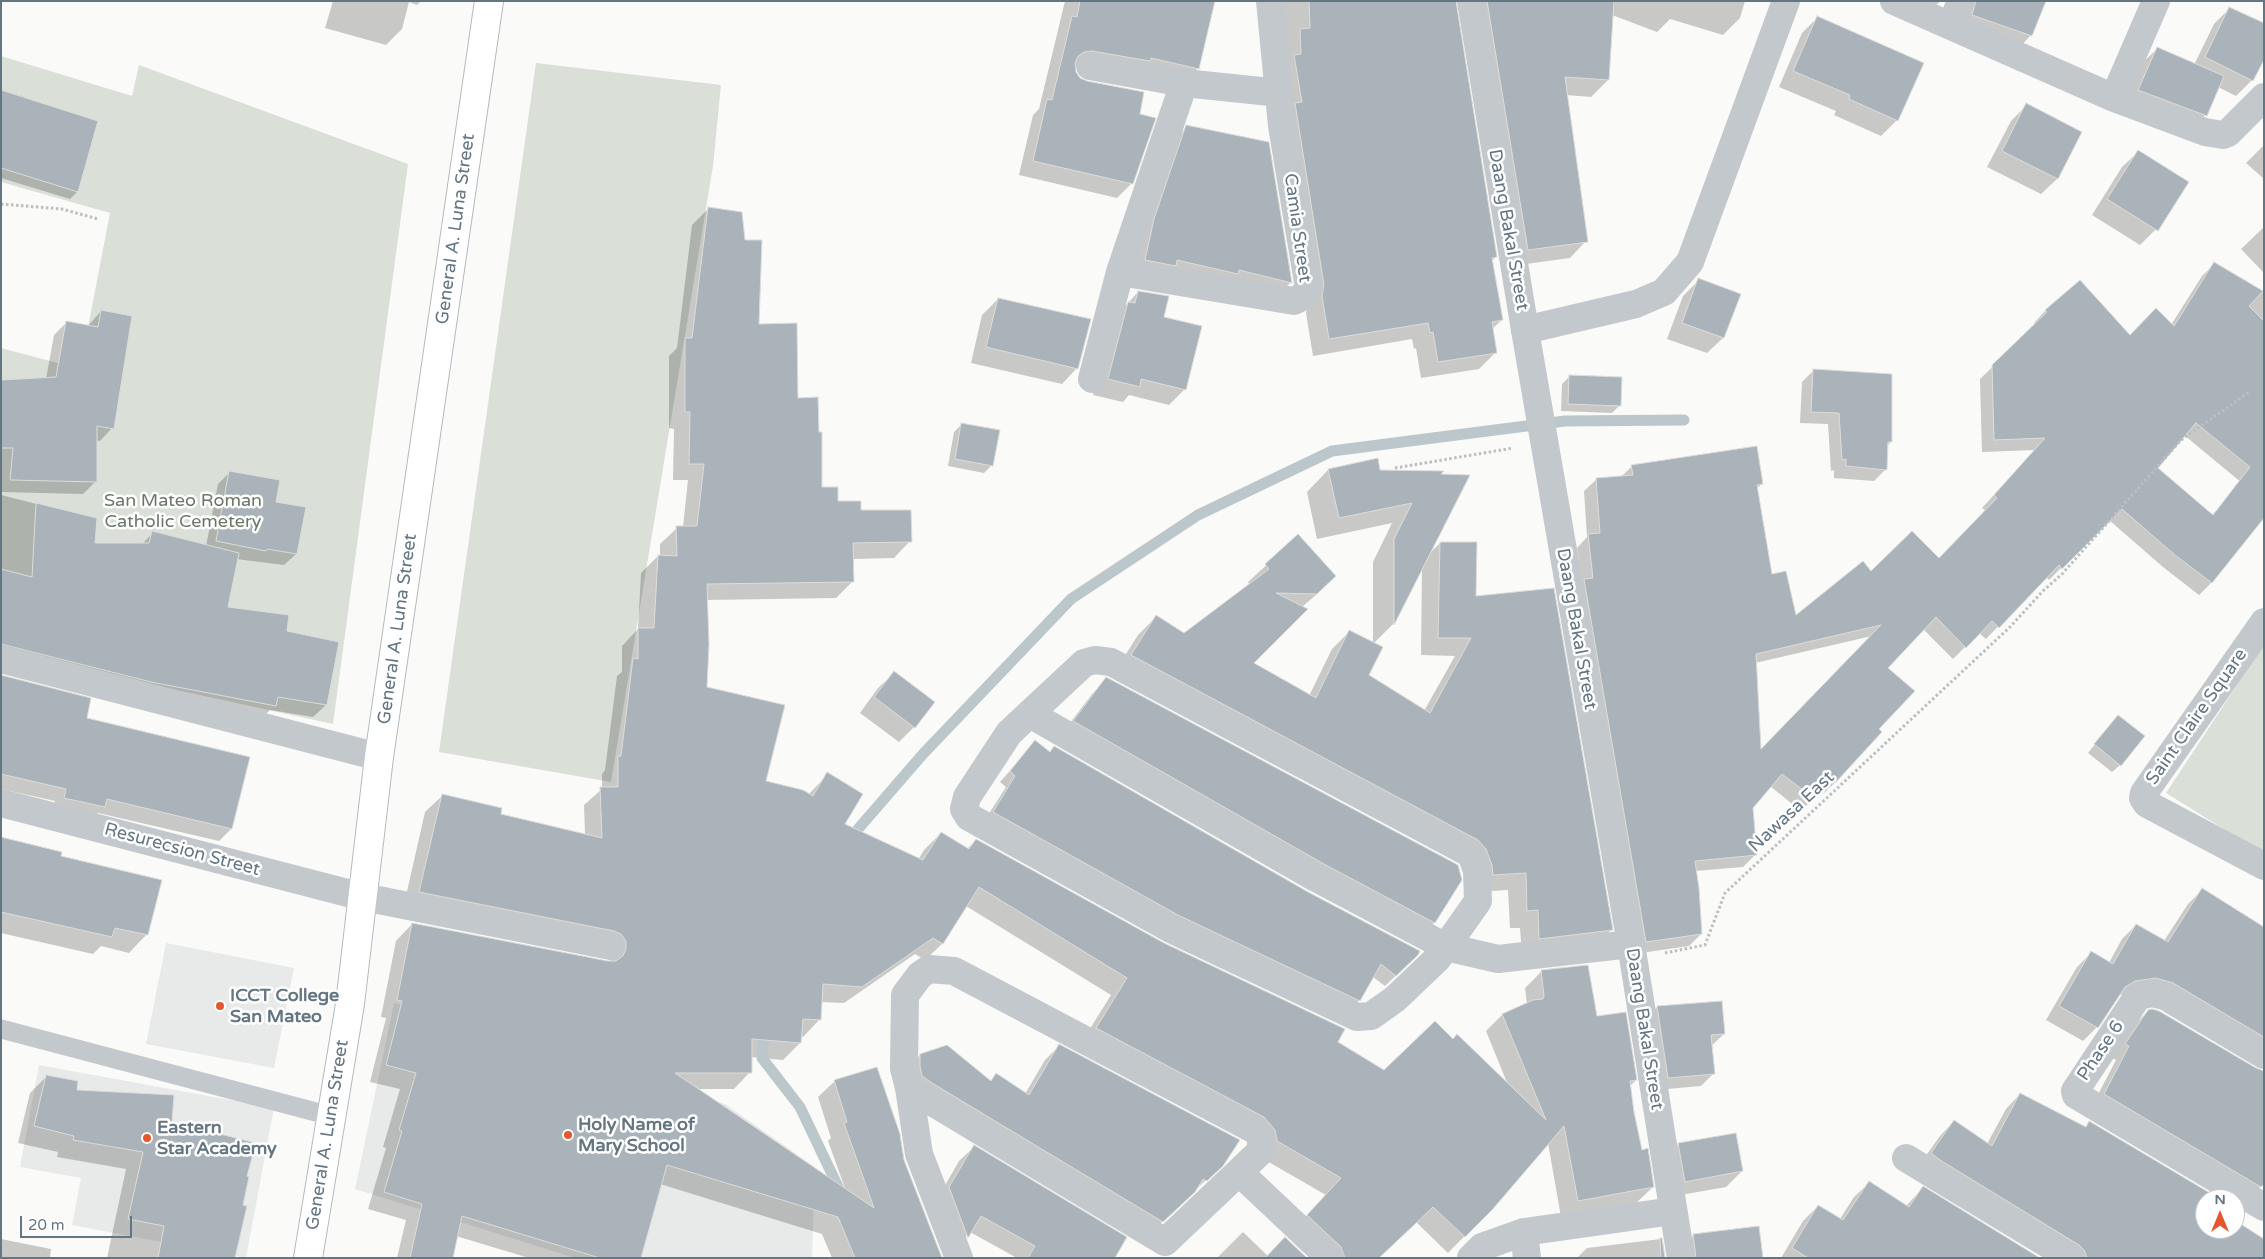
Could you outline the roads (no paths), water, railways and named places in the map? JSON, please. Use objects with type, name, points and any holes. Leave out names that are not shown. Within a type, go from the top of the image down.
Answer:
[{"type":"main road","name":"General A. Luna Street","points":[[308,1258],[350,1004],[379,757],[489,1]]},
{"type":"street","name":"Camia Street","points":[[1120,272],[1294,301],[1302,297],[1309,288],[1282,126],[1270,1]]},
{"type":"street","name":"Daang Bakal Street","points":[[1471,1],[1536,398],[1632,952],[1680,1258]]},
{"type":"street","points":[[1525,330],[1636,304],[1664,292],[1690,262],[1786,1]]},
{"type":"street","points":[[1894,1],[2114,98],[2205,132],[2223,135],[2228,133],[2264,97]]},
{"type":"street","points":[[1951,26],[1961,1]]},
{"type":"street","points":[[2114,98],[2156,1]]},
{"type":"street","points":[[1090,66],[1184,83],[1280,93]]},
{"type":"street","points":[[1092,379],[1120,272],[1184,83]]},
{"type":"street","name":"Saint Claire Square","points":[[2264,622],[2144,793],[2143,798],[2147,804],[2264,866]]},
{"type":"street","points":[[1,659],[379,757]]},
{"type":"street","points":[[1095,660],[1110,662],[1471,854],[1477,870],[1478,902],[1446,947],[1438,958],[1395,999],[1371,1016],[1357,1017],[1171,930],[969,817],[964,809],[967,797],[1009,733],[1084,663],[1095,660]]},
{"type":"street","points":[[1030,714],[1316,878],[1446,947],[1498,959],[1632,952]]},
{"type":"street","name":"Resurecsion Street","points":[[1,803],[363,897],[611,946]]},
{"type":"street","points":[[909,1088],[1159,1250],[1261,1151],[1261,1138],[1257,1131],[954,971],[929,969],[920,975],[905,995],[904,1068],[919,1154],[959,1258]]},
{"type":"street","name":"Phase 6","points":[[2264,1055],[2164,996],[2152,993],[2138,996],[2075,1091],[2076,1095],[2264,1207]]},
{"type":"street","points":[[1906,1158],[2071,1258]]},
{"type":"street","points":[[1240,1173],[1330,1258]]},
{"type":"street","points":[[1471,1258],[1482,1247],[1525,1245],[1673,1211]]},
{"type":"lane","points":[[1,1029],[331,1116]]},
{"type":"waterway","points":[[851,842],[858,829],[923,754],[1071,599],[1198,515],[1332,451],[1565,421],[1684,420]]},
{"type":"waterway","points":[[765,1026],[762,1058],[800,1107],[842,1195]]},
{"type":"place","name":"ICCT College San Mateo","points":[[220,1006]]},
{"type":"place","name":"Holy Name of Mary School","points":[[568,1135]]},
{"type":"place","name":"Eastern Star Academy","points":[[147,1138]]},
{"type":"park label","name":"San Mateo Roman Catholic Cemetery","points":[[183,511]]}]
